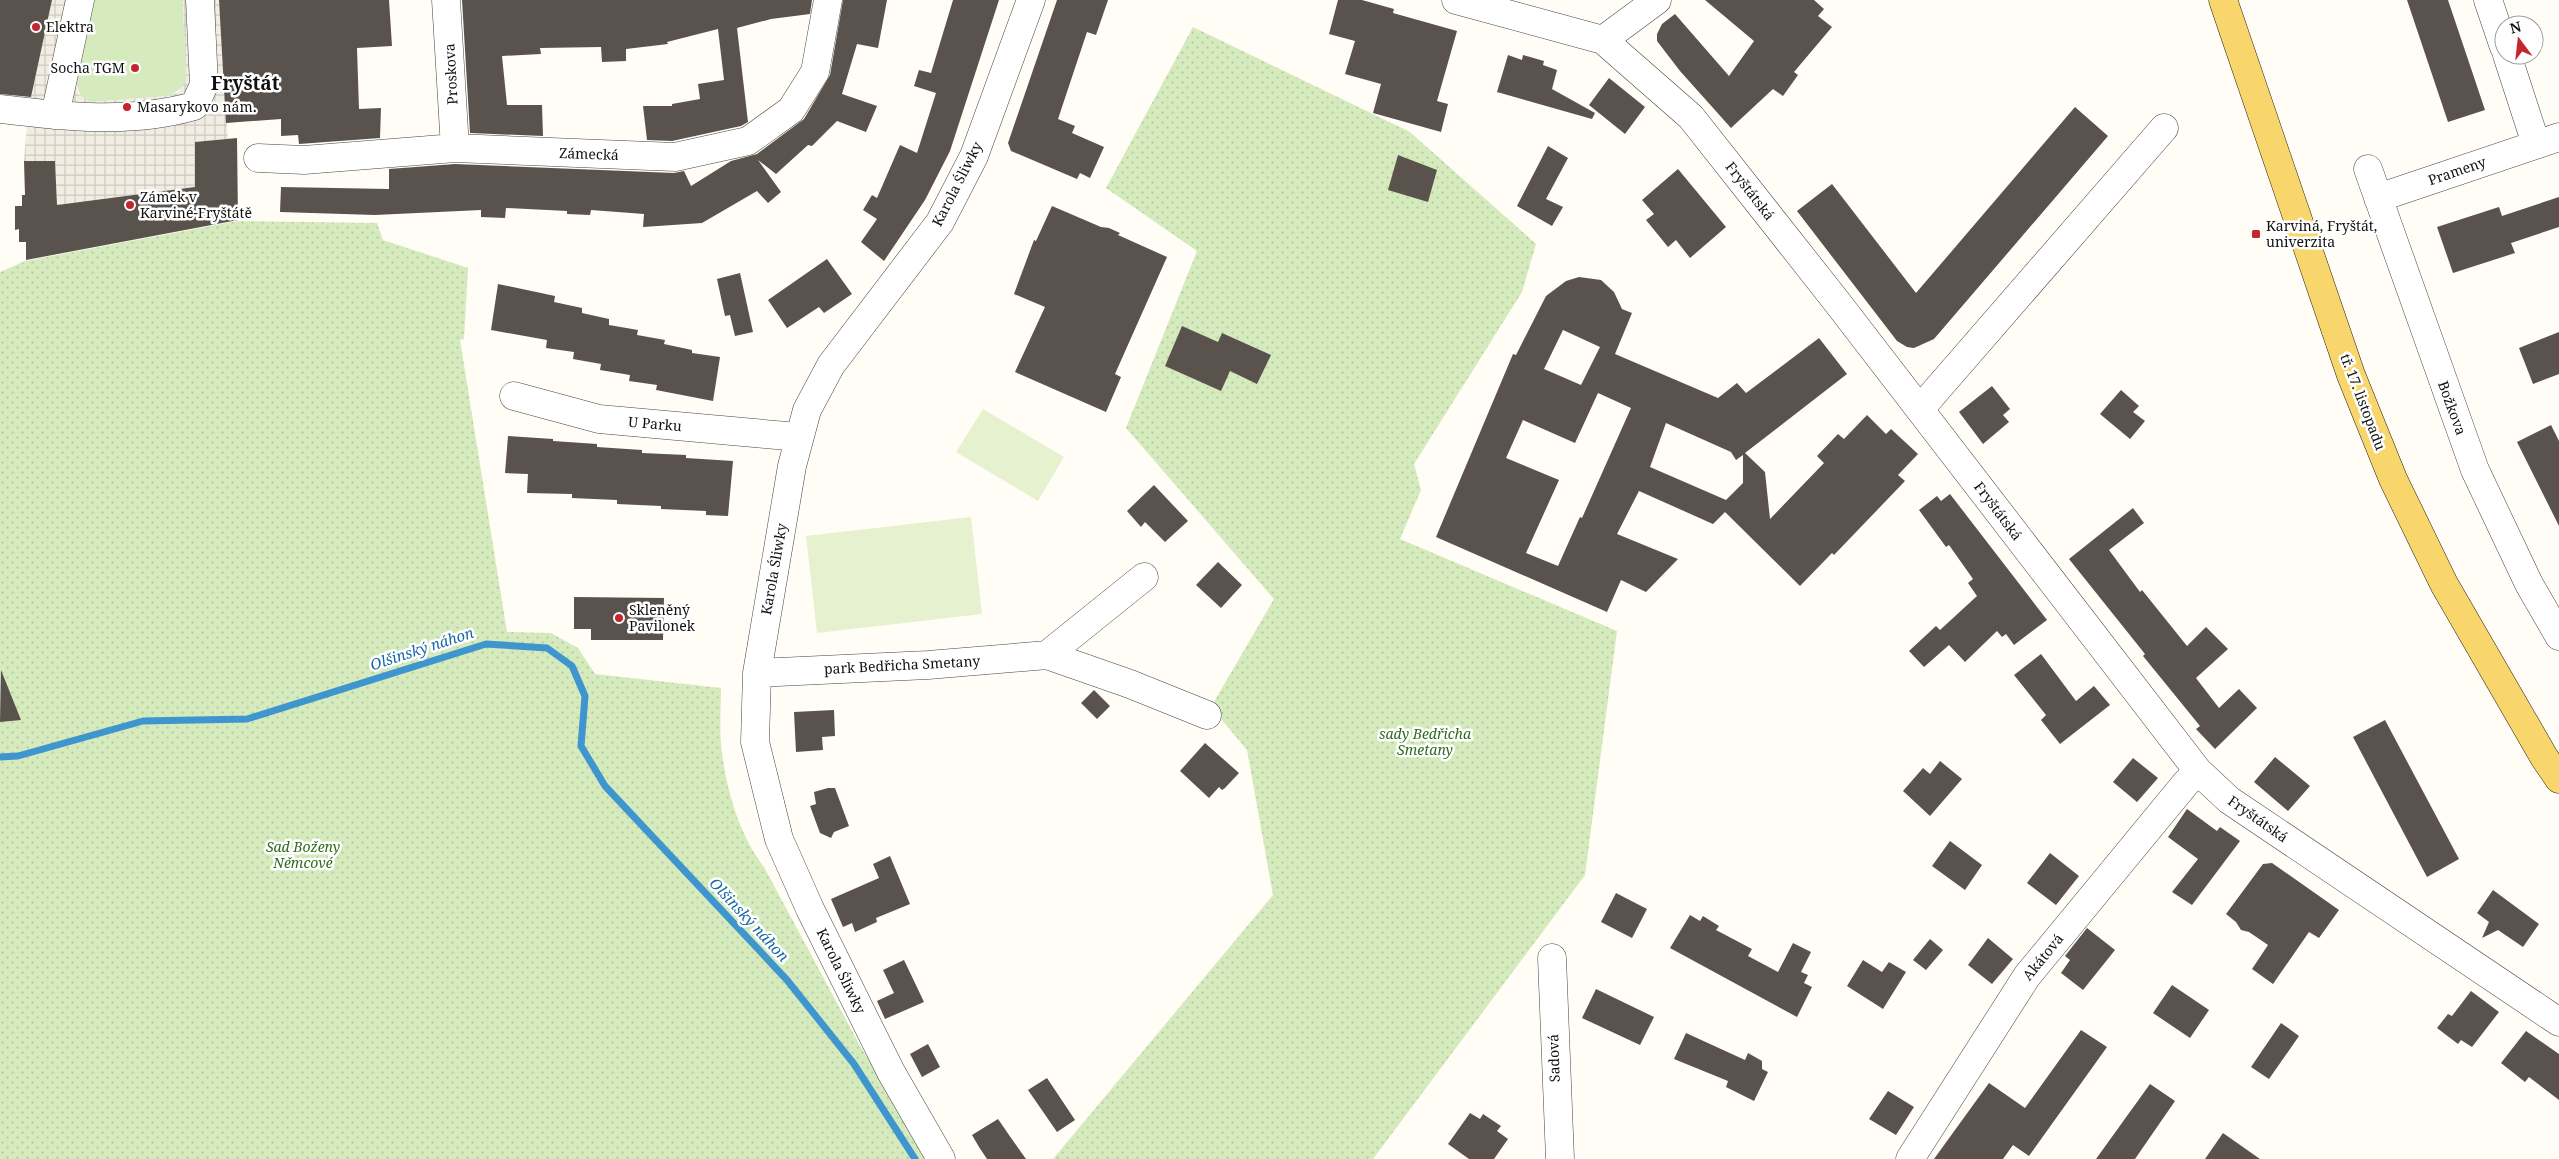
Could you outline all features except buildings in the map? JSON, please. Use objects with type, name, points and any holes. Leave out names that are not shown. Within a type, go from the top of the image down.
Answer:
[{"type":"main road","name":"tř. 17. listopadu","points":[[2222,0],[2348,365],[2394,479],[2444,584],[2544,757],[2559,779]]},
{"type":"street","points":[[55,116],[80,0]]},
{"type":"street","points":[[0,109],[90,119],[172,112],[194,106],[204,85],[200,0]]},
{"type":"street","name":"Proskova","points":[[446,0],[455,148]]},
{"type":"street","name":"Karola Śliwky","points":[[941,1159],[891,1072],[810,909],[779,839],[755,742],[757,673],[798,437],[807,410],[831,365],[940,222],[974,156],[1031,0]]},
{"type":"street","name":"Fryštátská","points":[[1456,0],[1603,40],[1691,117],[1920,409],[2198,771],[2229,800],[2559,1022]]},
{"type":"street","points":[[1603,40],[1657,0]]},
{"type":"street","points":[[2488,0],[2494,18]]},
{"type":"street","name":"Zámecká","points":[[258,158],[304,160],[455,148],[675,157],[748,142],[791,110],[815,72],[828,6]]},
{"type":"street","name":"Prameny","points":[[2378,198],[2548,140],[2512,65]]},
{"type":"street","points":[[1920,409],[2164,128]]},
{"type":"street","name":"Božkova","points":[[2368,169],[2475,470],[2529,584],[2559,636]]},
{"type":"street","name":"U Parku","points":[[514,396],[599,419],[798,437]]},
{"type":"street","points":[[1047,655],[1144,577]]},
{"type":"street","name":"park Bedřicha Smetany","points":[[757,673],[928,665],[1047,655],[1121,680],[1208,714]]},
{"type":"street","name":"Akátová","points":[[1910,1159],[2027,976],[2186,783],[2198,771]]},
{"type":"street","name":"Sadová","points":[[1552,958],[1560,1159]]},
{"type":"green space","points":[[94,0],[183,0],[186,81],[184,86],[170,96],[90,102],[81,98],[76,83]]},
{"type":"green space","name":"sady Bedřicha Smetany","points":[[1193,27],[1410,132],[1536,244],[1522,292],[1414,464],[1421,490],[1400,539],[1617,631],[1585,875],[1373,1159],[1053,1159],[1273,895],[1247,750],[1211,707],[1274,599],[1126,428],[1197,251],[1106,188]]},
{"type":"green space","name":"Sad Boženy Němcové","points":[[237,221],[377,223],[383,240],[468,268],[464,339],[460,340],[507,632],[551,633],[578,648],[595,674],[721,688],[720,729],[722,753],[727,783],[741,828],[858,1042],[929,1159],[0,1159],[0,272],[25,261]]},
{"type":"green space","points":[[983,409],[1064,457],[1038,501],[956,452]]},
{"type":"green space","points":[[971,517],[982,614],[817,633],[806,536]]},
{"type":"shaded area","name":"Masarykovo nám.","points":[[52,0],[94,0],[76,83],[78,94],[90,102],[170,96],[178,92],[186,81],[183,0],[219,0],[228,139],[195,142],[195,187],[57,205],[55,161],[24,161],[28,112]]},
{"type":"waterway","name":"Olšinský náhon","points":[[0,757],[18,756],[143,721],[247,719],[486,644],[547,648],[572,666],[585,696],[581,746],[605,786],[787,980],[854,1064],[915,1159]]},
{"type":"place","name":"Elektra","points":[[36,27]]},
{"type":"place","name":"Socha TGM","points":[[135,68]]},
{"type":"place","name":"Masarykovo nám.","points":[[127,107]]},
{"type":"place","name":"Zámek v Karviné-Fryštátě","points":[[130,205]]},
{"type":"place","name":"Karviná, Fryštát, univerzita","points":[[2256,234]]},
{"type":"place","name":"Skleněný Pavilonek","points":[[619,618]]},
{"type":"district","name":"Fryštát","points":[[245,83]]}]
